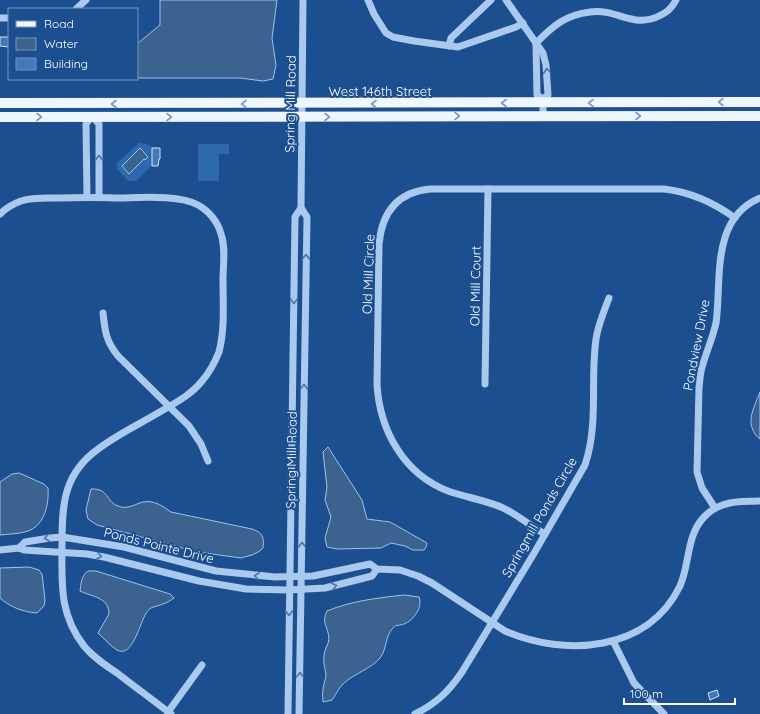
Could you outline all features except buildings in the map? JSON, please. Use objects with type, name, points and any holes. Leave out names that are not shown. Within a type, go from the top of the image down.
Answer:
[{"type":"main road","name":"West 146th Street","points":[[0,103],[302,104],[543,101],[760,102]]},
{"type":"main road","name":"West 146th Street","points":[[0,117],[760,116]]},
{"type":"street","points":[[77,8],[86,0]]},
{"type":"street","name":"Spring Mill Road","points":[[288,714],[296,577],[307,217],[301,208],[303,0]]},
{"type":"street","points":[[368,0],[374,14],[386,33],[393,37],[407,40],[458,47],[516,27],[523,23]]},
{"type":"street","points":[[449,46],[451,38],[491,0]]},
{"type":"street","points":[[506,0],[536,43],[538,95],[543,101],[543,116]]},
{"type":"street","points":[[536,43],[560,21],[573,15],[592,11],[603,11],[632,20],[647,21],[664,14],[671,8],[676,0]]},
{"type":"street","points":[[92,104],[92,116],[86,124],[93,197]]},
{"type":"street","points":[[92,116],[99,124],[93,197]]},
{"type":"street","name":"Old Mill Circle","points":[[545,534],[508,510],[434,484],[422,476],[400,454],[392,442],[381,415],[378,398],[379,244],[382,222],[395,204],[404,197],[416,191],[430,189],[673,190],[706,200],[735,218]]},
{"type":"street","name":"Old Mill Court","points":[[485,384],[488,189]]},
{"type":"street","points":[[0,214],[12,204],[23,200],[93,197],[175,198],[191,202],[208,212],[214,218],[221,233],[224,251],[222,329],[219,351],[216,360],[202,381],[188,394],[91,454],[81,465],[71,480],[64,498],[62,512],[62,594],[64,608],[75,633],[86,648],[97,659],[169,713],[202,665]]},
{"type":"street","name":"Pondview Drive","points":[[714,508],[702,488],[697,472],[699,388],[702,365],[716,323],[722,243],[731,223],[735,218],[747,206],[760,198]]},
{"type":"street","name":"Spring Mill Road","points":[[299,714],[295,590],[295,216],[301,208]]},
{"type":"street","name":"Springmill Ponds Circle","points":[[415,714],[443,696],[452,687],[580,476],[589,452],[593,432],[596,339],[601,319],[609,298]]},
{"type":"street","points":[[103,313],[108,342],[112,349],[194,431],[208,461]]},
{"type":"street","points":[[714,508],[730,502],[760,501]]},
{"type":"street","name":"Ponds Pointe Drive","points":[[19,548],[25,542],[62,537],[95,541],[124,547],[216,571],[260,577],[296,577],[370,564],[377,569],[400,570],[418,576],[432,583],[492,623],[515,635],[544,643],[585,645],[613,642],[635,633],[658,617],[671,601],[680,585],[695,531],[703,518],[714,508]]},
{"type":"street","name":"Ponds Pointe Drive","points":[[0,550],[19,548],[24,550],[87,554],[221,586],[246,589],[295,590],[325,588],[372,576],[377,569]]},
{"type":"street","points":[[613,642],[634,684],[664,714]]},
{"type":"shaded area","points":[[139,143],[160,148],[160,159],[158,166],[151,166],[136,181],[128,181],[117,169],[117,163]]},
{"type":"shaded area","points":[[198,144],[229,144],[229,154],[219,154],[219,181],[198,181]]},
{"type":"water","points":[[160,0],[277,0],[272,38],[276,65],[273,79],[263,81],[240,78],[138,78],[138,43],[160,25]]},
{"type":"water","points":[[140,148],[148,157],[129,174],[122,166]]},
{"type":"water","points":[[760,392],[760,439],[752,428],[751,417]]},
{"type":"water","points":[[328,447],[362,500],[367,519],[390,522],[427,543],[424,550],[413,550],[405,546],[391,543],[381,548],[337,549],[327,547],[325,538],[331,517],[325,500],[327,487],[323,452]]},
{"type":"water","points":[[19,473],[44,484],[48,488],[47,507],[42,519],[34,528],[28,531],[0,535],[0,482],[12,474]]},
{"type":"water","points":[[91,489],[101,491],[111,502],[121,507],[128,507],[143,502],[151,502],[162,506],[171,512],[252,529],[261,534],[263,548],[252,555],[241,558],[197,552],[97,525],[88,519],[86,510]]},
{"type":"water","points":[[29,567],[39,570],[42,574],[45,600],[44,606],[37,613],[27,612],[17,608],[0,598],[0,568]]},
{"type":"water","points":[[88,571],[96,571],[170,594],[174,598],[149,610],[144,617],[132,644],[123,651],[117,650],[98,633],[109,614],[106,604],[99,598],[80,591],[83,578]]},
{"type":"water","points":[[404,595],[419,597],[420,605],[417,613],[408,622],[403,625],[395,626],[390,631],[384,651],[377,662],[344,683],[332,700],[323,702],[323,686],[326,678],[324,654],[329,638],[325,621],[327,611],[355,602]]}]
